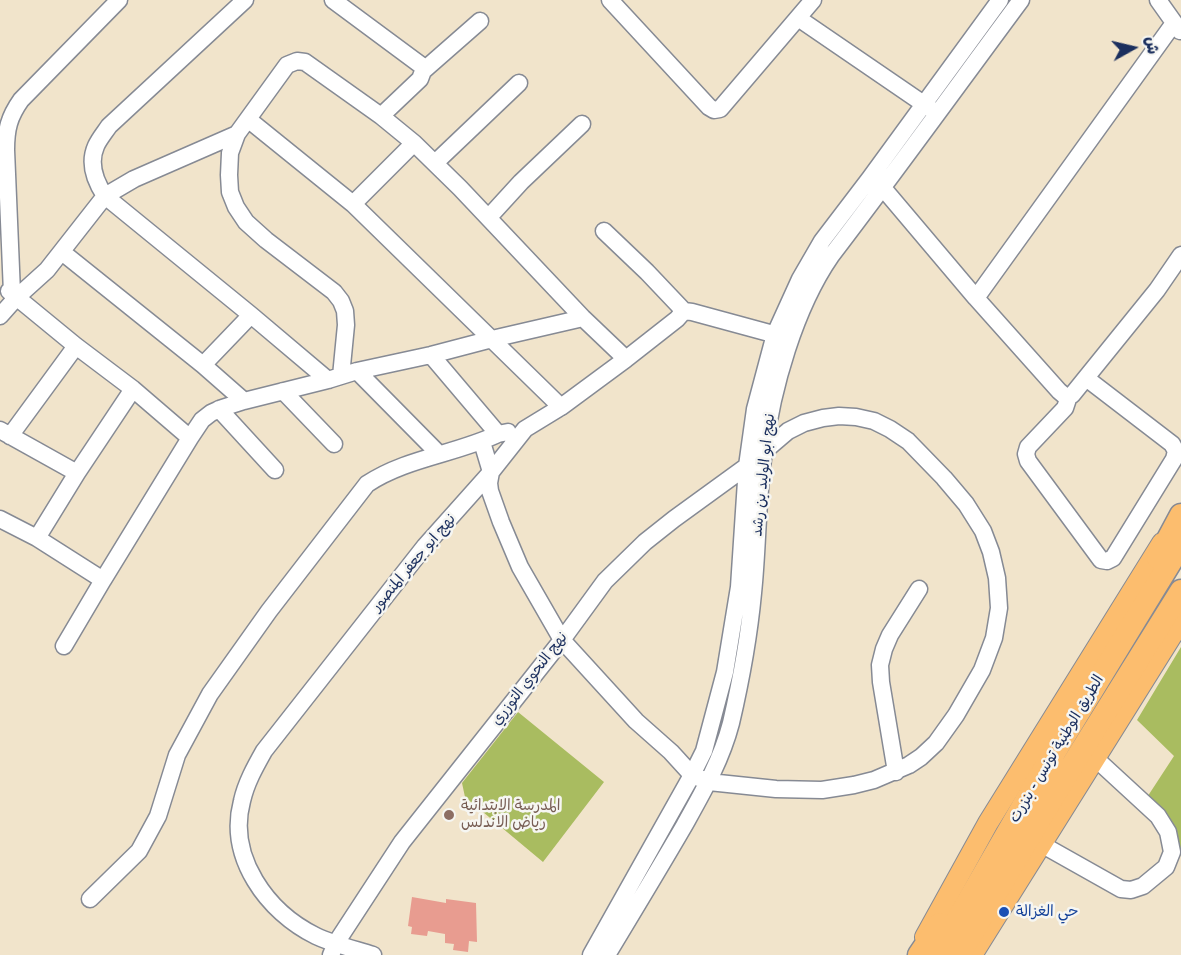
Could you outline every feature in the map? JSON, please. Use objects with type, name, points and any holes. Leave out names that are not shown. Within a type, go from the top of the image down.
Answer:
[{"type":"highway","points":[[916,955],[1043,771],[1181,514]]},
{"type":"highway","name":"الطريق الوطنية تونس - بنزرت","points":[[937,955],[1043,771],[1181,545]]},
{"type":"highway","name":"الطريق الوطنية تونس - بنزرت","points":[[959,955],[1065,777],[1172,620],[1181,591]]},
{"type":"highway","points":[[1008,897],[1172,620]]},
{"type":"main road","points":[[916,955],[988,823],[1181,514]]},
{"type":"main road","points":[[972,955],[1095,758],[1172,620]]},
{"type":"street","points":[[0,316],[9,291],[6,132],[12,112],[119,0]]},
{"type":"street","points":[[245,0],[109,126],[96,145],[93,157],[95,179],[105,196],[334,378]]},
{"type":"street","points":[[333,0],[416,60],[422,66],[423,71]]},
{"type":"street","points":[[610,0],[714,110],[720,108],[813,0]]},
{"type":"street","name":"نهج ابو الوليد بن رشد","points":[[591,955],[704,751],[724,672],[739,587],[747,466],[755,409],[783,337],[820,271],[877,183],[930,109],[1000,0]]},
{"type":"street","name":"نهج ابو الوليد بن رشد","points":[[930,109],[1021,0]]},
{"type":"street","points":[[976,298],[1178,27],[1158,0]]},
{"type":"street","points":[[798,18],[930,109]]},
{"type":"street","points":[[381,116],[420,79],[423,71],[480,21]]},
{"type":"street","points":[[334,378],[346,325],[345,311],[340,301],[334,292],[246,222],[230,192],[230,153],[237,134],[287,65],[297,60],[305,62],[381,116],[414,143],[626,359]]},
{"type":"street","points":[[435,164],[519,83]]},
{"type":"street","points":[[249,120],[353,204],[561,407]]},
{"type":"street","points":[[489,217],[521,182],[582,124]]},
{"type":"street","points":[[9,291],[47,270],[105,196],[134,180],[237,134]]},
{"type":"street","points":[[353,204],[414,143]]},
{"type":"street","points":[[877,183],[1062,394],[1066,397],[1070,396]]},
{"type":"street","points":[[604,231],[684,311],[783,337]]},
{"type":"street","points":[[62,252],[203,365],[244,401]]},
{"type":"street","points":[[1086,378],[1172,444],[1176,451],[1174,459],[1113,558],[1107,561],[1101,560],[1028,461],[1026,454],[1028,447],[1065,408],[1070,396],[1157,290],[1181,255]]},
{"type":"street","points":[[9,291],[133,389],[190,438]]},
{"type":"street","name":"نهج ابو جعفر المنصور","points":[[373,955],[333,949],[290,921],[269,900],[250,873],[242,852],[240,812],[250,776],[264,751],[284,724],[425,546],[491,472],[525,429],[561,407],[626,359],[684,311]]},
{"type":"street","points":[[203,365],[252,315]]},
{"type":"street","points":[[64,646],[190,438],[202,420],[219,409],[357,370],[431,355],[584,318]]},
{"type":"street","name":"نهج ابو الوليد بن رشد","points":[[607,955],[709,782],[720,758],[730,724],[748,639],[764,452],[779,374],[783,337]]},
{"type":"street","points":[[76,346],[5,433],[77,473]]},
{"type":"street","points":[[431,355],[498,434]]},
{"type":"street","points":[[357,370],[439,454]]},
{"type":"street","points":[[37,538],[133,389]]},
{"type":"street","points":[[283,392],[334,444]]},
{"type":"street","points":[[219,409],[275,470]]},
{"type":"street","name":"نهج النحوي التوزري","points":[[333,949],[402,842],[562,640],[605,581],[623,562],[645,542],[747,466],[788,431],[804,423],[839,416],[856,417],[874,421],[890,429],[908,441],[926,459],[966,504],[983,531],[997,578],[999,608],[994,638],[982,670],[956,715],[936,743],[921,757],[896,772],[864,783],[822,790],[776,789],[709,782],[692,774]]},
{"type":"street","points":[[90,899],[139,851],[158,816],[177,755],[210,694],[269,611],[367,484],[383,474],[439,454],[482,442],[498,434],[525,429]]},
{"type":"street","points":[[482,442],[491,472],[490,491],[501,522],[520,567],[562,640],[636,721],[692,774]]},
{"type":"street","points":[[0,519],[37,538],[103,580]]},
{"type":"street","points":[[896,772],[880,665],[890,635],[919,589]]},
{"type":"street","points":[[1041,844],[1121,889],[1131,890],[1143,886],[1166,867],[1172,852],[1168,832],[1158,816],[1095,758]]},
{"type":"green space","points":[[1181,647],[1181,856],[1142,805],[1174,756],[1137,720]]},
{"type":"green space","points":[[518,712],[604,782],[543,862],[465,797],[462,783]]},
{"type":"building","points":[[412,897],[446,903],[446,899],[476,903],[477,942],[469,941],[468,952],[453,950],[454,944],[445,943],[445,934],[428,931],[427,936],[411,934],[412,927],[408,926]]},
{"type":"place","name":"المدرسة الابتدائية رياض الاندلس","points":[[449,815]]},
{"type":"place","name":"حي الغزالة","points":[[1004,912]]}]
